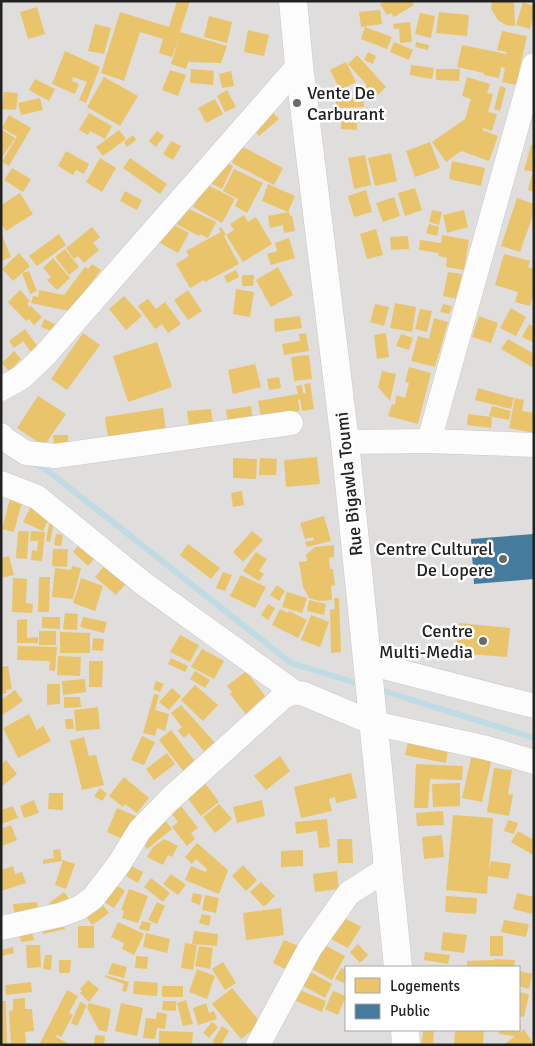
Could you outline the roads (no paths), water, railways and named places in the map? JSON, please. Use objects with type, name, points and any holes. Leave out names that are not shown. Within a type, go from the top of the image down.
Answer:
[{"type":"street","name":"Rue Bigawla Toumi","points":[[294,1],[299,65],[345,442],[398,966]]},
{"type":"street","points":[[1,389],[22,377],[45,355],[299,65]]},
{"type":"street","points":[[430,442],[534,65]]},
{"type":"street","points":[[1,435],[26,452],[55,456],[291,423]]},
{"type":"street","points":[[345,442],[534,445]]},
{"type":"street","points":[[1,483],[37,496],[144,584],[294,692],[372,718],[534,762]]},
{"type":"street","points":[[368,669],[534,706]]},
{"type":"street","points":[[1,928],[60,915],[79,908],[93,898],[119,864],[140,830],[169,800],[283,697],[294,692]]},
{"type":"street","points":[[258,1045],[310,948],[349,892],[387,869]]},
{"type":"street","points":[[405,1031],[406,1045]]},
{"type":"waterway","points":[[33,463],[47,470],[291,663],[363,685]]},
{"type":"waterway","points":[[377,689],[534,738]]},
{"type":"place","name":"Vente De Carburant","points":[[297,103]]},
{"type":"place","name":"Centre Culturel De Lopere","points":[[503,559]]},
{"type":"place","name":"Centre Multi-Media","points":[[483,641]]}]
